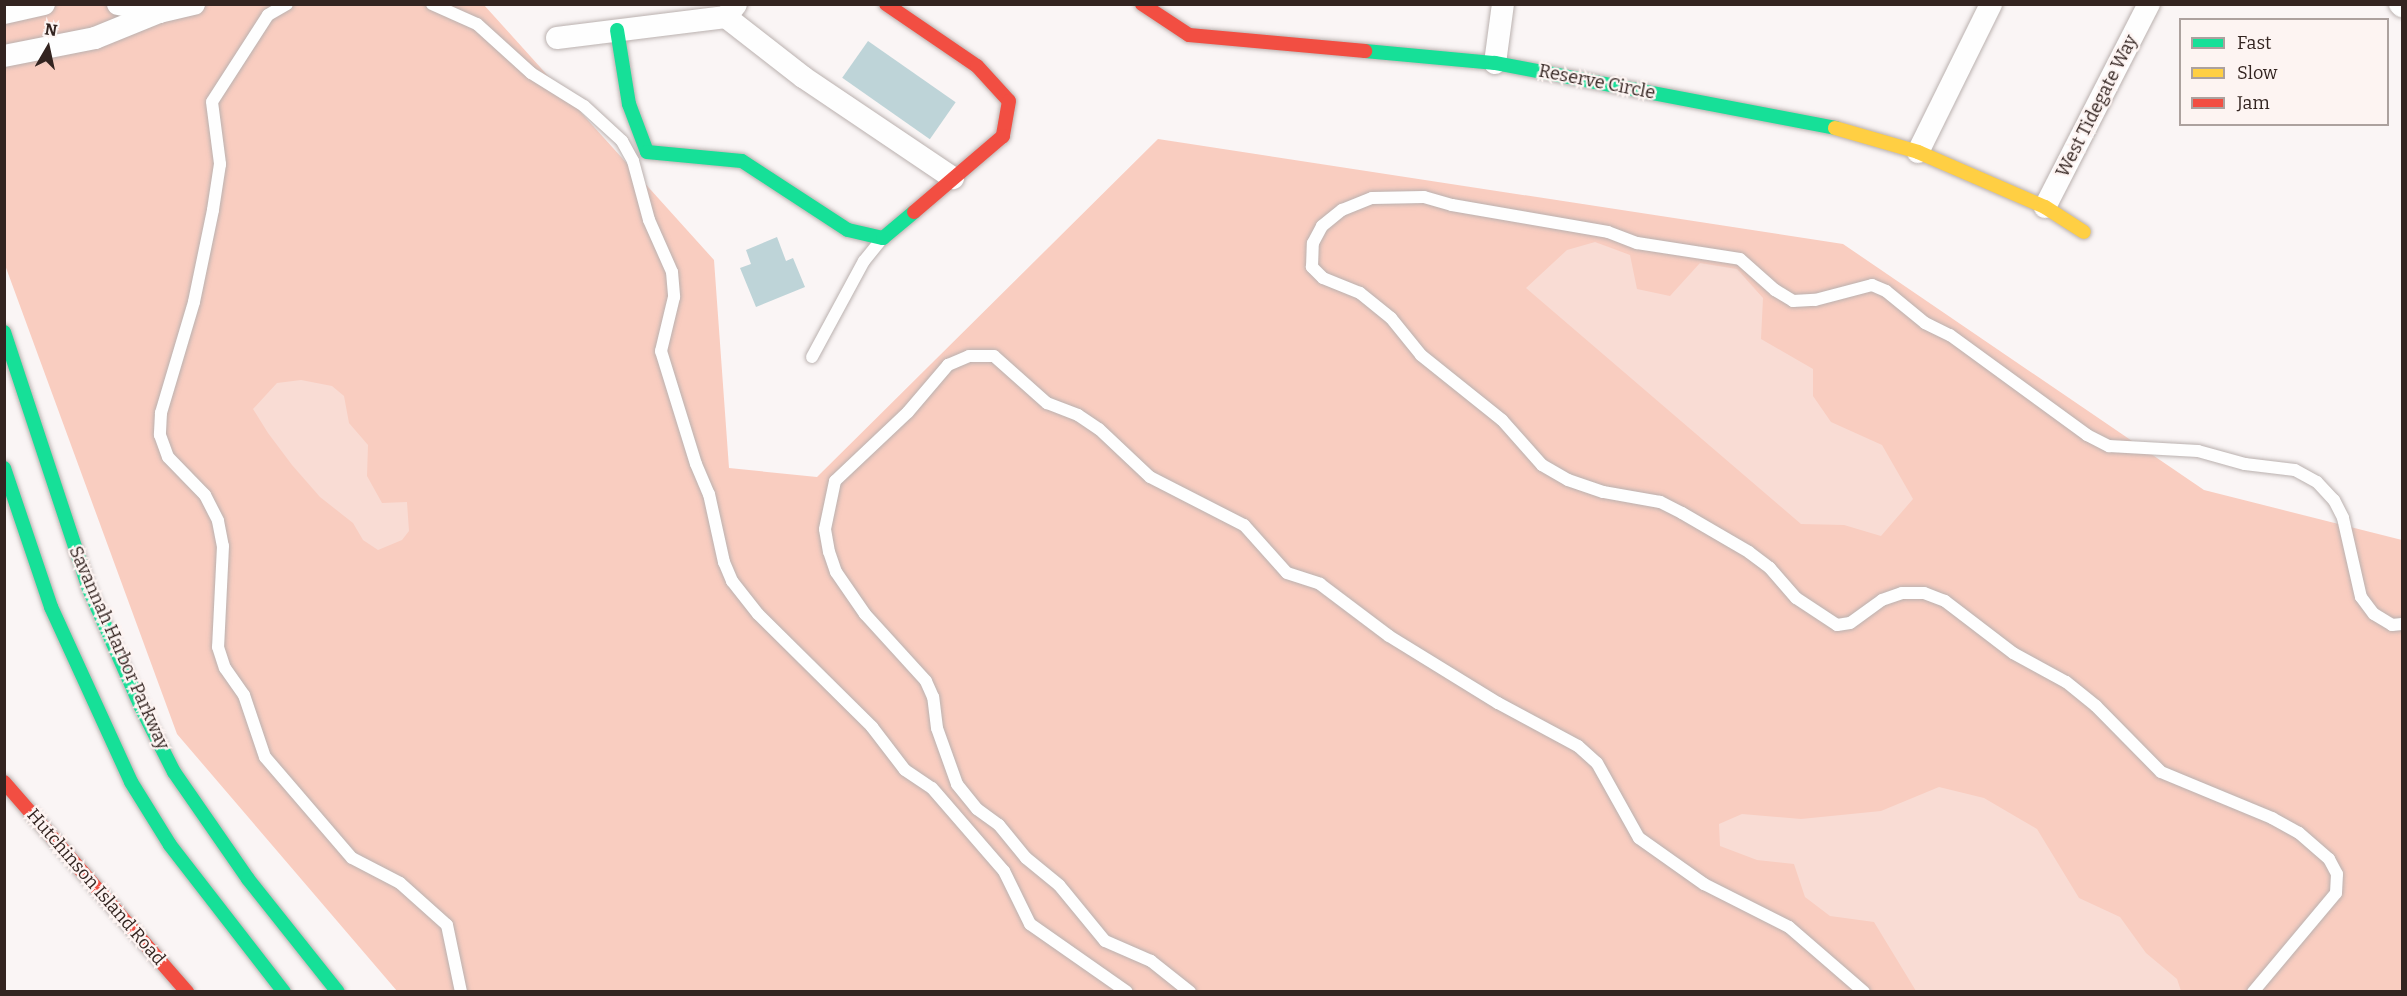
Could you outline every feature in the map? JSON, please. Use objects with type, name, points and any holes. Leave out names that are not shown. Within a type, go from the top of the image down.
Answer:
[{"type":"street","points":[[4,13],[44,4]]},
{"type":"street","points":[[118,4],[159,12]]},
{"type":"street","points":[[4,56],[95,38],[159,12],[194,4]]},
{"type":"street","points":[[617,30],[629,104],[647,152],[742,161],[848,230],[883,238],[1003,136],[1009,100],[977,66],[886,4]]},
{"type":"street","name":"Reserve Circle","points":[[1142,4],[1189,35],[1495,63],[1820,124],[1918,152],[2045,207],[2085,232]]},
{"type":"street","points":[[1495,63],[1503,4]]},
{"type":"street","points":[[1918,152],[1991,4]]},
{"type":"street","name":"West Tidegate Way","points":[[2045,207],[2149,4]]},
{"type":"street","points":[[556,38],[731,11],[787,66],[953,178]]},
{"type":"street","name":"Savannah Harbor Parkway","points":[[4,332],[89,589],[141,707],[174,772],[248,879],[338,992]]},
{"type":"street","points":[[4,468],[51,607],[131,782],[170,845],[284,992]]},
{"type":"street","name":"Hutchinson Island Road","points":[[4,782],[187,992]]},
{"type":"lane","points":[[287,4],[267,15],[212,102],[220,164],[213,210],[194,302],[161,413],[160,435],[168,457],[205,495],[218,520],[223,546],[218,647],[225,668],[244,695],[265,757],[352,858],[400,883],[447,925],[461,992]]},
{"type":"lane","points":[[432,4],[477,24],[531,73],[584,106],[622,141],[633,161],[648,220],[672,272],[674,297],[661,351],[709,494],[723,562],[732,581],[758,614],[872,727],[905,770],[939,796],[1004,871],[1030,924],[1127,992]]},
{"type":"lane","points":[[2253,992],[2336,893],[2337,874],[2329,859],[2299,833],[2272,818],[2161,772],[2096,706],[2066,682],[2013,653],[1945,601],[1924,594],[1902,593],[1882,600],[1850,623],[1837,625],[1796,598],[1770,568],[1749,552],[1682,513],[1660,502],[1603,492],[1568,480],[1542,465],[1502,420],[1421,355],[1390,318],[1368,299],[1323,278],[1312,267],[1313,243],[1322,226],[1342,210],[1372,198],[1424,197],[1452,205],[1608,232],[1636,243],[1740,259],[1774,290],[1793,301],[1815,300],[1872,285],[1886,291],[1925,323],[1950,335],[2087,435],[2109,446],[2198,451],[2245,464],[2295,470],[2317,482],[2334,500],[2343,518],[2361,597],[2374,614],[2392,625],[2403,624]]},
{"type":"lane","points":[[812,357],[864,261],[883,238]]},
{"type":"lane","points":[[1190,992],[1151,961],[1105,941],[1059,885],[1026,858],[999,825],[977,809],[957,784],[937,728],[933,697],[926,681],[865,614],[836,572],[829,552],[825,529],[828,499],[835,481],[908,412],[948,365],[969,356],[994,356],[1047,403],[1078,414],[1099,429],[1150,477],[1244,525],[1287,573],[1320,584],[1389,636],[1498,703],[1578,746],[1597,763],[1639,838],[1704,884],[1789,927],[1864,992]]},
{"type":"shaded area","points":[[5,4],[484,5],[714,260],[729,468],[817,477],[1158,139],[1843,244],[2204,490],[2402,540],[2402,991],[397,991],[177,734],[5,265]]},
{"type":"shaded area","points":[[1595,242],[1630,255],[1637,289],[1670,296],[1700,263],[1737,269],[1763,298],[1761,339],[1813,369],[1813,396],[1831,422],[1882,445],[1913,499],[1881,536],[1844,525],[1801,524],[1526,288],[1567,250]]},
{"type":"shaded area","points":[[301,380],[332,386],[344,396],[349,423],[368,445],[367,476],[382,503],[407,502],[409,531],[402,540],[378,550],[363,540],[353,523],[320,497],[268,433],[253,409],[277,383]]},
{"type":"shaded area","points":[[1939,787],[1984,798],[2037,829],[2079,898],[2120,917],[2146,953],[2177,979],[2181,991],[1916,991],[1874,922],[1830,916],[1805,897],[1794,864],[1757,860],[1720,846],[1719,824],[1742,814],[1801,819],[1881,811]]},
{"type":"building","points":[[868,41],[956,102],[930,139],[842,78]]},
{"type":"building","points":[[777,237],[786,261],[793,258],[805,287],[756,307],[740,268],[751,264],[746,250]]},
{"type":"traffic: fast","points":[[617,30],[629,104],[647,152],[742,161],[848,230],[883,238],[914,212]]},
{"type":"traffic: fast","points":[[1365,51],[1495,63],[1835,128]]},
{"type":"traffic: fast","points":[[4,332],[89,589],[141,707],[174,772],[248,879],[338,992]]},
{"type":"traffic: fast","points":[[4,468],[51,607],[131,782],[170,845],[284,992]]},
{"type":"traffic: slow","points":[[1835,128],[1918,152],[2045,207],[2084,232]]},
{"type":"traffic: jam","points":[[886,4],[977,66],[1009,101],[1003,136],[914,212]]},
{"type":"traffic: jam","points":[[1142,4],[1189,35],[1365,51]]},
{"type":"traffic: jam","points":[[4,782],[187,992]]}]
